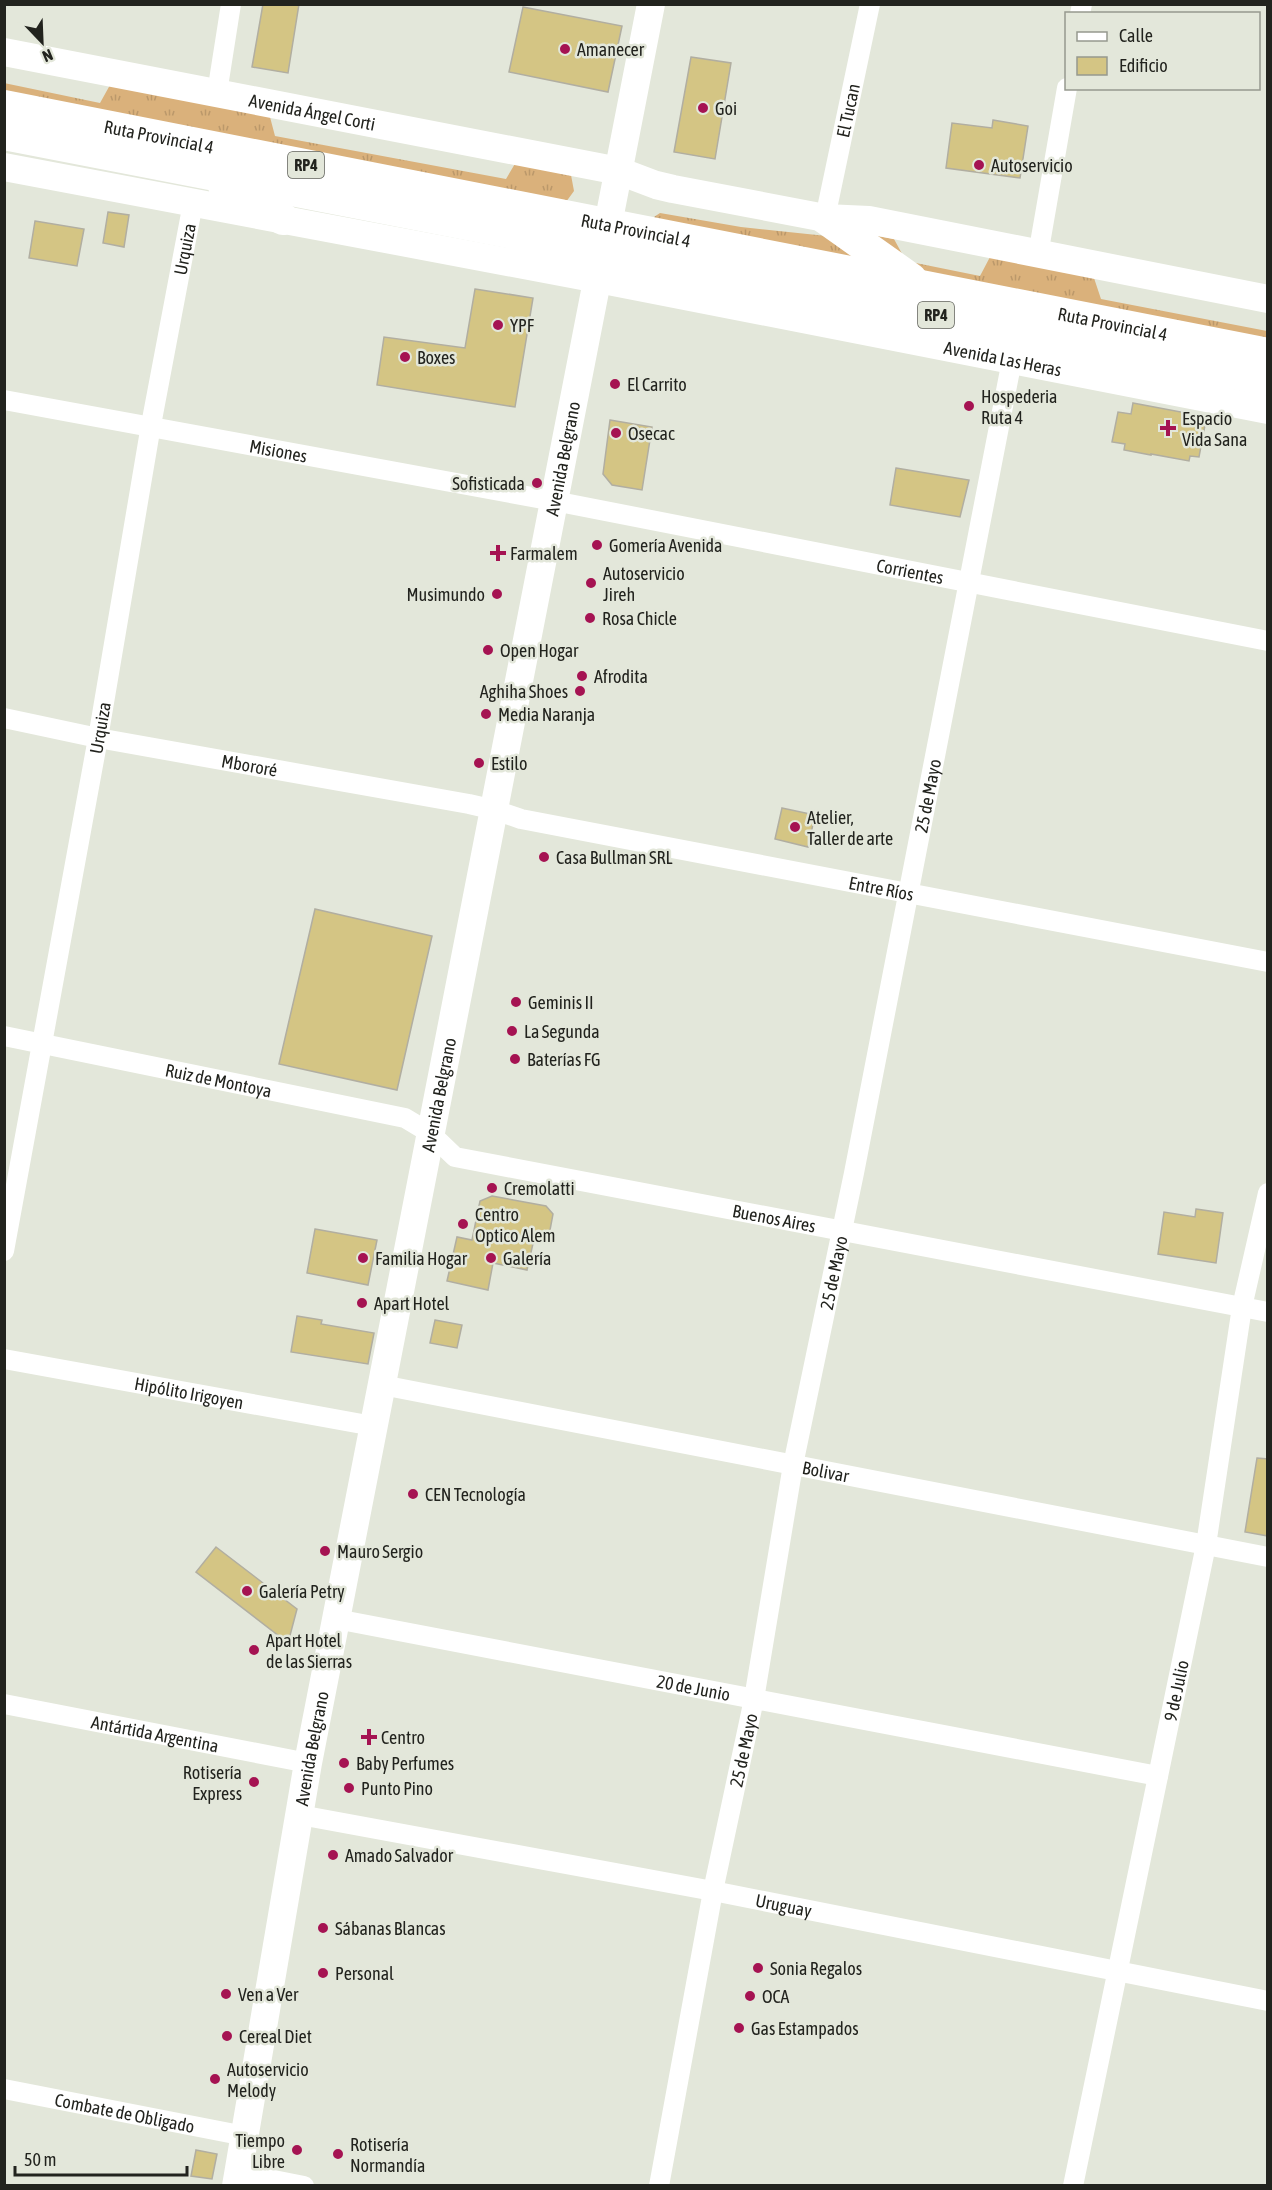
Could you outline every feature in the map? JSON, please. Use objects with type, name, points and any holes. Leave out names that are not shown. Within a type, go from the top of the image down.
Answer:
[{"type":"main road","name":"Avenida Belgrano","points":[[237,2179],[308,1763],[651,4]]},
{"type":"main road","name":"Avenida Ángel Corti","points":[[4,52],[619,171]]},
{"type":"main road","name":"Ruta Provincial 4","points":[[4,106],[603,251],[919,285],[1268,354]]},
{"type":"main road","name":"Ruta Provincial 4","points":[[4,134],[198,188],[603,251],[1268,380]]},
{"type":"main road","points":[[4,167],[198,188],[283,219],[603,251]]},
{"type":"main road","points":[[619,171],[664,187],[825,218],[869,220],[1268,299]]},
{"type":"main road","points":[[825,218],[919,285]]},
{"type":"main road","name":"Avenida Las Heras","points":[[603,251],[1012,360],[1268,410]]},
{"type":"street","points":[[217,93],[231,4]]},
{"type":"street","name":"El Tucan","points":[[825,218],[870,4]]},
{"type":"street","points":[[1038,255],[1067,90]]},
{"type":"street","name":"Urquiza","points":[[4,1251],[99,738],[151,425],[198,188]]},
{"type":"street","name":"25 de Mayo","points":[[659,2186],[713,1892],[754,1699],[794,1465],[1012,360]]},
{"type":"street","name":"Misiones","points":[[4,400],[151,425],[554,501]]},
{"type":"street","name":"Corrientes","points":[[554,501],[1268,641]]},
{"type":"street","name":"Mbororé","points":[[4,718],[99,738],[495,810]]},
{"type":"street","name":"Entre Ríos","points":[[495,810],[521,819],[908,895],[1268,962]]},
{"type":"street","name":"Ruiz de Montoya","points":[[4,1036],[405,1118],[430,1133]]},
{"type":"street","name":"Buenos Aires","points":[[430,1133],[455,1157],[1268,1312]]},
{"type":"street","name":"9 de Julio","points":[[1073,2186],[1206,1545],[1242,1307],[1268,1193]]},
{"type":"street","name":"Hipólito Irigoyen","points":[[4,1359],[373,1426]]},
{"type":"street","name":"Bolivar","points":[[382,1385],[1268,1557]]},
{"type":"street","name":"20 de Junio","points":[[336,1619],[1158,1776]]},
{"type":"street","name":"Antártida Argentina","points":[[4,1704],[308,1763]]},
{"type":"street","name":"Uruguay","points":[[300,1815],[713,1892],[1268,2001]]},
{"type":"street","name":"Combate de Obligado","points":[[4,2089],[245,2136]]},
{"type":"street","points":[[237,2179],[304,2186]]},
{"type":"green space","points":[[4,83],[100,103],[110,85],[270,117],[275,136],[506,179],[516,162],[571,175],[574,191],[566,202],[5,99]]},
{"type":"green space","points":[[660,213],[741,227],[836,237],[857,260],[655,221],[654,217]]},
{"type":"green space","points":[[867,234],[894,239],[906,261],[980,276],[990,257],[1094,278],[1101,299],[1267,331],[1267,342],[911,273]]},
{"type":"building","points":[[263,4],[299,4],[288,73],[252,67]]},
{"type":"building","name":"Amanecer","points":[[523,7],[622,26],[608,92],[509,72]]},
{"type":"building","name":"Goi","points":[[691,57],[731,63],[715,159],[674,152]]},
{"type":"building","points":[[993,120],[1028,126],[1020,178],[946,168],[952,123],[992,128]]},
{"type":"building","points":[[108,212],[129,215],[124,247],[103,243]]},
{"type":"building","points":[[35,221],[84,229],[77,266],[29,258]]},
{"type":"building","points":[[475,289],[533,298],[515,407],[377,385],[384,337],[465,348]]},
{"type":"building","points":[[1133,403],[1197,415],[1195,423],[1205,425],[1199,457],[1190,456],[1189,461],[1151,455],[1124,450],[1125,444],[1112,442],[1118,412],[1131,414]]},
{"type":"building","points":[[610,420],[652,427],[642,490],[612,485],[603,474]]},
{"type":"building","points":[[896,468],[969,480],[960,517],[890,505]]},
{"type":"building","name":"Atelier, Taller de arte","points":[[782,808],[815,815],[808,847],[775,839]]},
{"type":"building","points":[[315,909],[432,936],[397,1090],[279,1064]]},
{"type":"building","points":[[492,1196],[546,1206],[553,1214],[548,1241],[534,1239],[527,1270],[493,1263],[488,1290],[447,1281],[457,1237],[472,1240],[480,1201]]},
{"type":"building","points":[[1196,1209],[1223,1213],[1216,1263],[1158,1254],[1164,1212],[1195,1217]]},
{"type":"building","points":[[315,1229],[377,1240],[368,1285],[307,1273]]},
{"type":"building","points":[[297,1316],[322,1320],[321,1324],[374,1333],[368,1364],[291,1352]]},
{"type":"building","points":[[435,1320],[462,1325],[457,1348],[430,1343]]},
{"type":"building","points":[[1257,1458],[1268,1459],[1268,1536],[1245,1532]]},
{"type":"building","name":"Galería Petry","points":[[216,1547],[297,1609],[288,1643],[196,1572]]},
{"type":"building","points":[[196,2150],[217,2154],[212,2179],[191,2176]]},
{"type":"place","name":"Amanecer","points":[[565,49]]},
{"type":"place","name":"Goi","points":[[703,108]]},
{"type":"place","name":"Autoservicio","points":[[979,165]]},
{"type":"place","name":"YPF","points":[[498,325]]},
{"type":"place","name":"Boxes","points":[[405,357]]},
{"type":"place","name":"El Carrito","points":[[615,384]]},
{"type":"place","name":"Hospederia Ruta 4","points":[[969,406]]},
{"type":"place","name":"Espacio Vida Sana","points":[[1168,428]]},
{"type":"place","name":"Osecac","points":[[616,433]]},
{"type":"place","name":"Sofisticada","points":[[537,483]]},
{"type":"place","name":"Gomería Avenida","points":[[597,545]]},
{"type":"place","name":"Farmalem","points":[[498,553]]},
{"type":"place","name":"Autoservicio Jireh","points":[[591,583]]},
{"type":"place","name":"Musimundo","points":[[497,594]]},
{"type":"place","name":"Rosa Chicle","points":[[590,618]]},
{"type":"place","name":"Open Hogar","points":[[488,650]]},
{"type":"place","name":"Afrodita","points":[[582,676]]},
{"type":"place","name":"Aghiha Shoes","points":[[580,691]]},
{"type":"place","name":"Media Naranja","points":[[486,714]]},
{"type":"place","name":"Estilo","points":[[479,763]]},
{"type":"place","name":"Atelier, Taller de arte","points":[[795,827]]},
{"type":"place","name":"Casa Bullman SRL","points":[[544,857]]},
{"type":"place","name":"Geminis II","points":[[516,1002]]},
{"type":"place","name":"La Segunda","points":[[512,1031]]},
{"type":"place","name":"Baterías FG","points":[[515,1059]]},
{"type":"place","name":"Cremolatti","points":[[492,1188]]},
{"type":"place","name":"Centro Optico Alem","points":[[463,1224]]},
{"type":"place","name":"Familia Hogar","points":[[363,1258]]},
{"type":"place","name":"Galería","points":[[491,1258]]},
{"type":"place","name":"Apart Hotel","points":[[362,1303]]},
{"type":"place","name":"CEN Tecnología","points":[[413,1494]]},
{"type":"place","name":"Mauro Sergio","points":[[325,1551]]},
{"type":"place","name":"Galería Petry","points":[[247,1591]]},
{"type":"place","name":"Apart Hotel de las Sierras","points":[[254,1650]]},
{"type":"place","name":"Centro","points":[[369,1737]]},
{"type":"place","name":"Baby Perfumes","points":[[344,1763]]},
{"type":"place","name":"Rotisería Express","points":[[254,1782]]},
{"type":"place","name":"Punto Pino","points":[[349,1788]]},
{"type":"place","name":"Amado Salvador","points":[[333,1855]]},
{"type":"place","name":"Sábanas Blancas","points":[[323,1928]]},
{"type":"place","name":"Sonia Regalos","points":[[758,1968]]},
{"type":"place","name":"Personal","points":[[323,1973]]},
{"type":"place","name":"Ven a Ver","points":[[226,1994]]},
{"type":"place","name":"OCA","points":[[750,1996]]},
{"type":"place","name":"Gas Estampados","points":[[739,2028]]},
{"type":"place","name":"Cereal Diet","points":[[227,2036]]},
{"type":"place","name":"Autoservicio Melody","points":[[215,2079]]},
{"type":"place","name":"Tiempo Libre","points":[[297,2150]]},
{"type":"place","name":"Rotisería Normandía","points":[[338,2154]]}]
